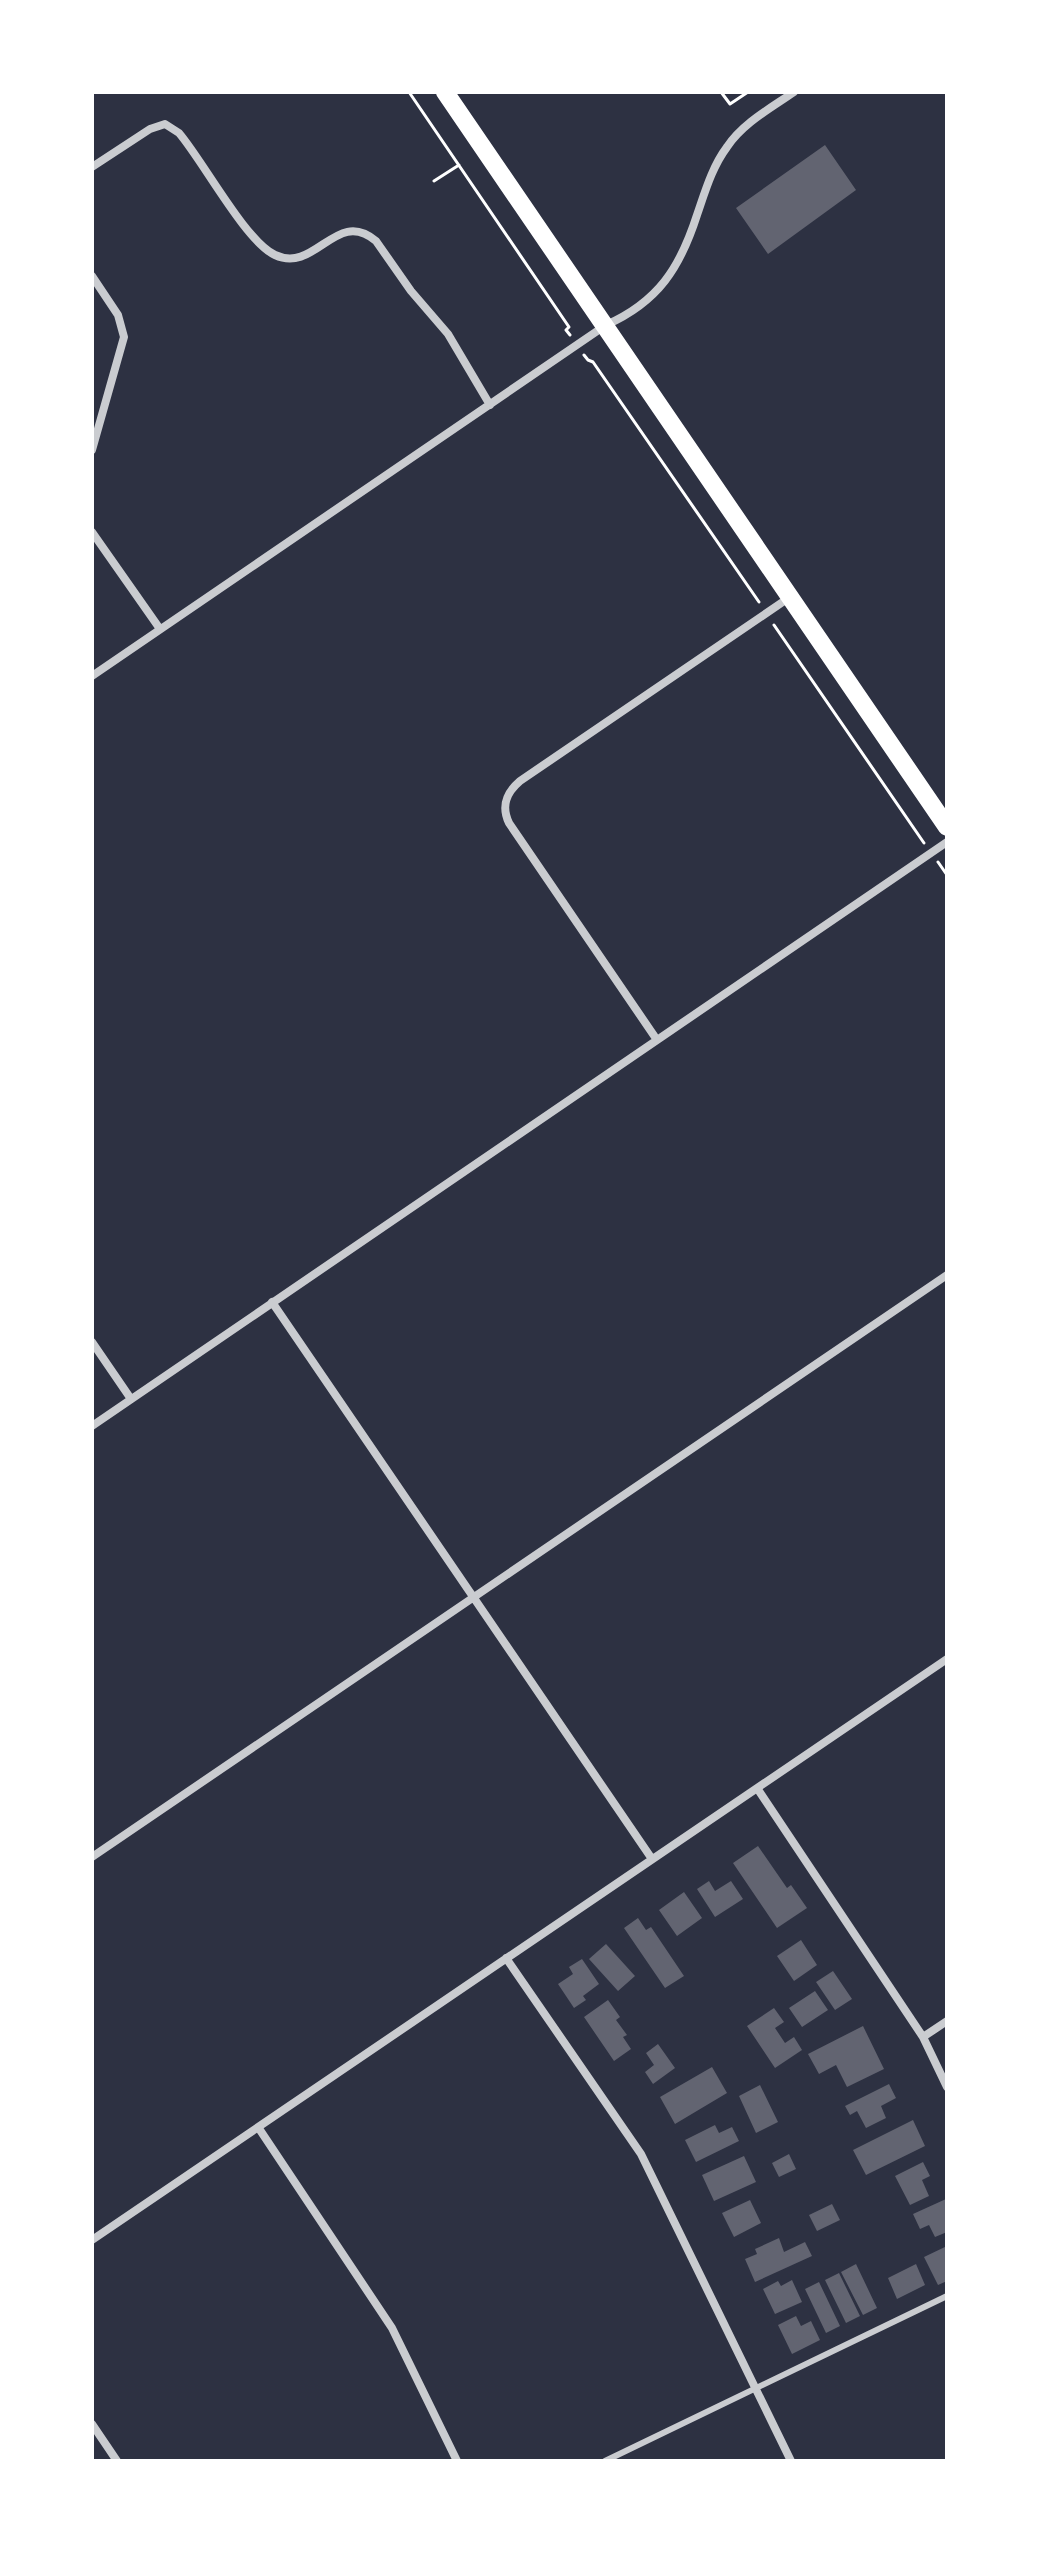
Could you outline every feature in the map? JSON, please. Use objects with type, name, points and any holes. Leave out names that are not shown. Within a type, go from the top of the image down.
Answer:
[{"type":"highway","points":[[445,92],[947,827]]},
{"type":"street","points":[[92,676],[657,293],[688,242],[708,185],[727,147],[742,130],[794,92]]},
{"type":"street","points":[[92,167],[150,129],[165,124],[187,142],[250,233],[273,255],[289,258],[307,254],[349,230],[361,230],[376,241],[411,291],[448,334],[490,405]]},
{"type":"street","points":[[92,276],[118,315],[124,337],[92,450]]},
{"type":"street","points":[[92,532],[160,629]]},
{"type":"street","points":[[657,1040],[509,823],[505,816],[505,802],[520,781],[790,597]]},
{"type":"street","points":[[92,1426],[947,842]]},
{"type":"street","points":[[92,1857],[947,1275]]},
{"type":"street","points":[[272,1302],[652,1859]]},
{"type":"street","points":[[92,1342],[131,1399]]},
{"type":"street","points":[[92,2240],[947,1659]]},
{"type":"street","points":[[757,1788],[923,2037],[947,2087]]},
{"type":"street","points":[[506,1958],[641,2154],[791,2461]]},
{"type":"street","points":[[923,2037],[947,2021]]},
{"type":"street","points":[[258,2127],[392,2328],[457,2461]]},
{"type":"street","points":[[92,2424],[117,2461]]},
{"type":"lane","points":[[605,2461],[947,2296]]},
{"type":"path","points":[[409,92],[569,327],[566,330],[588,360],[593,362],[947,875]]},
{"type":"path","points":[[721,92],[730,104],[748,92]]},
{"type":"path","points":[[434,181],[459,165]]},
{"type":"building","points":[[825,145],[856,190],[768,254],[736,208]]},
{"type":"building","points":[[758,1846],[787,1888],[791,1885],[807,1908],[777,1928],[733,1863]]},
{"type":"building","points":[[709,1881],[715,1891],[731,1881],[743,1899],[715,1917],[697,1889]]},
{"type":"building","points":[[684,1892],[702,1918],[677,1936],[659,1910]]},
{"type":"building","points":[[638,1918],[646,1930],[651,1927],[684,1976],[665,1988],[624,1928]]},
{"type":"building","points":[[801,1940],[817,1965],[794,1981],[777,1956]]},
{"type":"building","points":[[606,1944],[635,1976],[618,1991],[589,1959]]},
{"type":"building","points":[[582,1959],[599,1984],[583,1996],[586,2000],[574,2008],[558,1984],[573,1974],[569,1967]]},
{"type":"building","points":[[833,1971],[852,1999],[835,2010],[816,1982]]},
{"type":"building","points":[[815,1991],[828,2010],[802,2027],[789,2008]]},
{"type":"building","points":[[608,2000],[620,2017],[616,2020],[627,2035],[623,2037],[631,2049],[614,2061],[584,2017]]},
{"type":"building","points":[[774,2008],[784,2022],[775,2028],[785,2043],[794,2037],[802,2050],[775,2068],[747,2026]]},
{"type":"building","points":[[863,2026],[884,2069],[847,2087],[836,2065],[819,2074],[808,2054]]},
{"type":"building","points":[[658,2044],[675,2068],[653,2084],[645,2072],[654,2065],[646,2053]]},
{"type":"building","points":[[712,2067],[727,2093],[675,2124],[660,2097]]},
{"type":"building","points":[[889,2084],[896,2098],[881,2106],[886,2118],[866,2128],[857,2111],[850,2115],[845,2106]]},
{"type":"building","points":[[760,2085],[778,2122],[756,2133],[739,2096]]},
{"type":"building","points":[[913,2120],[925,2146],[866,2175],[853,2150]]},
{"type":"building","points":[[715,2125],[719,2133],[732,2127],[739,2141],[696,2162],[685,2140]]},
{"type":"building","points":[[789,2154],[796,2169],[779,2177],[772,2163]]},
{"type":"building","points":[[744,2156],[756,2182],[714,2201],[702,2175]]},
{"type":"building","points":[[923,2162],[930,2176],[922,2180],[929,2196],[910,2205],[895,2176]]},
{"type":"building","points":[[946,2199],[947,2232],[935,2237],[929,2225],[920,2229],[913,2214]]},
{"type":"building","points":[[750,2200],[761,2223],[734,2237],[722,2213]]},
{"type":"building","points":[[832,2204],[840,2220],[817,2231],[809,2215]]},
{"type":"building","points":[[779,2238],[784,2252],[805,2242],[812,2256],[755,2282],[745,2259],[757,2254],[755,2249]]},
{"type":"building","points":[[947,2246],[947,2281],[938,2285],[924,2257]]},
{"type":"building","points":[[856,2264],[877,2308],[863,2315],[841,2272]]},
{"type":"building","points":[[916,2264],[925,2285],[897,2299],[888,2278]]},
{"type":"building","points":[[839,2273],[860,2316],[846,2323],[825,2280]]},
{"type":"building","points":[[792,2280],[802,2302],[775,2314],[763,2289],[778,2281],[781,2286]]},
{"type":"building","points":[[819,2282],[840,2326],[826,2333],[805,2289]]},
{"type":"building","points":[[796,2316],[801,2326],[811,2321],[820,2340],[792,2354],[778,2325]]}]
